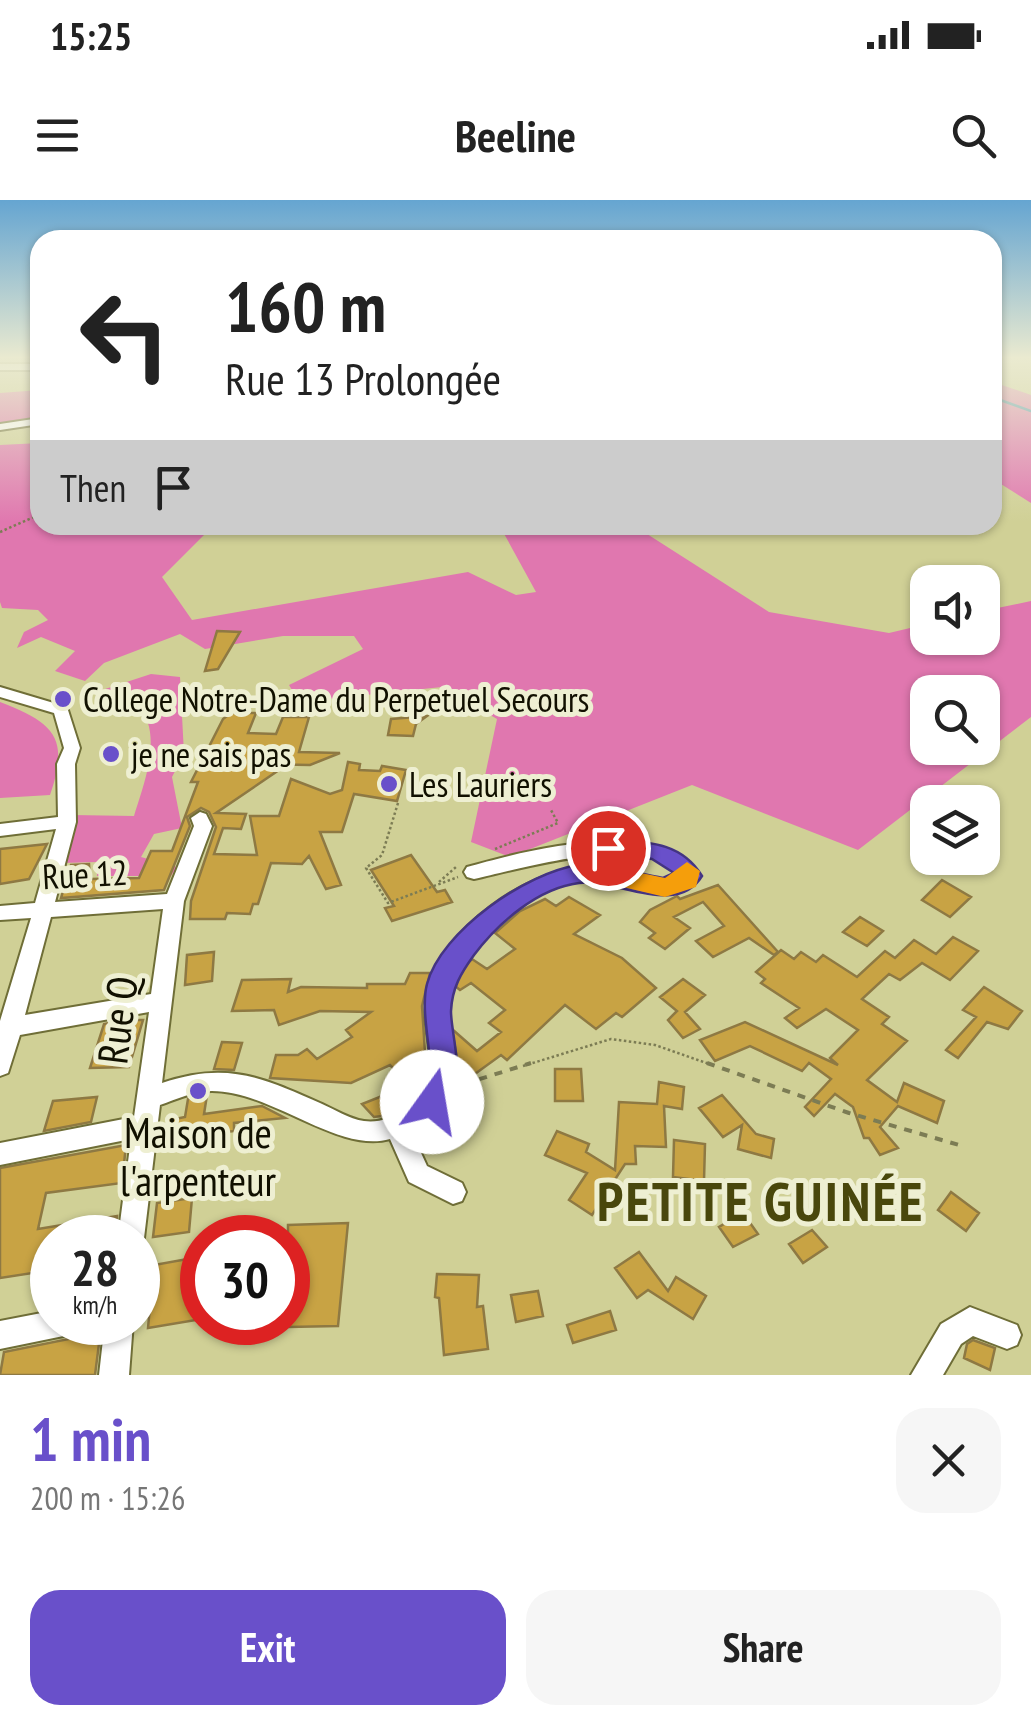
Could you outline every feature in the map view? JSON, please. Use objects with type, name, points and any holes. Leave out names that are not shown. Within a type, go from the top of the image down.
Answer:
[{"type":"street","points":[[0,427],[30,422]]},
{"type":"street","points":[[0,692],[61,710],[72,748],[66,764],[68,822],[6,1028],[0,1066]]},
{"type":"street","name":"Rue Q","points":[[134,1215],[174,901],[203,826],[200,818]]},
{"type":"street","points":[[0,830],[68,822]]},
{"type":"street","points":[[151,1098],[208,1081],[222,1082],[363,1132],[378,1133],[396,1126],[442,1090],[445,1077],[436,1012],[442,980],[468,944],[503,908],[544,883],[572,875],[599,873],[665,888],[690,876],[671,858],[635,846],[466,868]]},
{"type":"street","name":"Rue 12","points":[[0,913],[174,901]]},
{"type":"street","points":[[6,1028],[162,1001]]},
{"type":"street","points":[[0,1154],[147,1125]]},
{"type":"street","points":[[396,1126],[418,1174],[453,1192]]},
{"type":"street","points":[[926,1375],[952,1334],[970,1321],[1006,1335]]},
{"type":"street","points":[[0,1335],[30,1330]]},
{"type":"street","points":[[114,1375],[117,1345]]},
{"type":"path","points":[[0,532],[30,519]]},
{"type":"path","points":[[398,803],[382,855],[366,868],[388,902],[440,884],[466,868]]},
{"type":"path","points":[[491,851],[558,822],[551,810]]},
{"type":"path","points":[[440,884],[466,868]]},
{"type":"path","points":[[442,1090],[612,1039],[655,1045],[849,1113],[959,1144]]},
{"type":"shaded area","points":[[0,412],[30,412],[30,420],[0,425]]},
{"type":"shaded area","points":[[1002,412],[1031,412],[1031,503],[1002,485]]},
{"type":"shaded area","points":[[30,444],[30,535],[204,535],[162,577],[192,620],[468,572],[516,595],[536,592],[505,535],[649,535],[769,612],[889,633],[910,628],[910,655],[1000,655],[1000,607],[1031,601],[1031,717],[1000,741],[1000,675],[910,675],[910,765],[969,765],[943,785],[910,785],[910,810],[858,850],[692,785],[510,857],[471,842],[497,719],[442,687],[299,702],[289,685],[363,649],[354,636],[283,636],[205,649],[180,634],[104,663],[85,681],[55,671],[75,651],[41,637],[17,648],[24,632],[48,620],[38,610],[2,608],[0,445]]},
{"type":"shaded area","points":[[151,674],[180,677],[184,754],[172,777],[182,828],[154,834],[141,857],[177,867],[171,876],[97,876],[98,862],[62,863],[72,815],[134,816],[151,744],[145,716],[137,705],[99,691]]},
{"type":"shaded area","points":[[0,702],[33,717],[53,735],[58,759],[50,795],[0,798]]},
{"type":"building","points":[[217,631],[240,632],[218,669],[205,671]]},
{"type":"building","points":[[231,713],[256,713],[248,733],[276,734],[283,717],[309,717],[299,752],[340,753],[310,765],[255,764],[276,772],[216,813],[246,814],[241,829],[223,828],[214,854],[257,855],[250,816],[279,816],[291,779],[330,794],[342,790],[348,762],[360,764],[359,770],[380,771],[382,766],[406,770],[397,801],[354,794],[342,832],[320,832],[341,885],[326,889],[309,856],[302,864],[271,863],[258,904],[253,904],[250,914],[190,919],[191,901],[216,827],[209,812],[201,808],[187,817],[190,826],[164,890],[61,898],[71,865],[89,864],[90,879],[139,878],[151,851],[172,851],[198,782],[191,782],[223,719]]},
{"type":"building","points":[[427,716],[416,724],[413,736],[388,735],[391,719]]},
{"type":"building","points":[[47,844],[29,879],[0,884],[0,849]]},
{"type":"building","points":[[411,855],[437,892],[445,890],[452,902],[392,921],[385,908],[394,906],[371,870]]},
{"type":"building","points":[[942,880],[971,897],[950,917],[922,900]]},
{"type":"building","points":[[718,885],[778,952],[774,955],[749,938],[713,957],[696,941],[724,926],[703,902],[674,917],[690,928],[665,949],[649,938],[655,933],[640,922],[650,910],[677,896],[680,899]]},
{"type":"building","points":[[569,897],[600,915],[574,934],[622,958],[656,988],[622,1017],[616,1013],[596,1029],[565,1005],[507,1060],[501,1055],[461,1084],[452,1029],[477,1051],[501,1032],[489,1023],[505,1010],[471,983],[460,990],[455,986],[461,970],[472,959],[487,969],[515,949],[495,933],[520,911],[545,899],[556,906]]},
{"type":"building","points":[[860,917],[883,931],[867,946],[843,932]]},
{"type":"building","points":[[953,937],[978,951],[950,980],[922,963],[900,980],[889,974],[862,999],[889,1017],[882,1024],[907,1041],[867,1080],[897,1102],[904,1083],[944,1101],[937,1123],[898,1106],[880,1127],[898,1148],[880,1155],[869,1138],[864,1138],[853,1107],[835,1094],[814,1116],[805,1107],[831,1079],[809,1063],[802,1071],[750,1046],[715,1061],[700,1040],[745,1022],[838,1065],[830,1058],[858,1030],[826,1009],[797,1028],[785,1018],[799,1008],[761,983],[765,979],[756,972],[781,950],[794,959],[801,952],[816,962],[823,955],[857,977],[885,951],[895,958],[914,940],[936,954]]},
{"type":"building","points":[[214,952],[212,981],[185,985],[187,955]]},
{"type":"building","points":[[410,973],[430,973],[422,1006],[427,1084],[407,1103],[382,1116],[374,1117],[362,1104],[410,1085],[390,1065],[351,1083],[270,1078],[276,1055],[298,1055],[307,1049],[317,1059],[352,1037],[346,1030],[371,1012],[320,1011],[279,1025],[274,1010],[232,1011],[242,980],[291,979],[288,992],[301,987],[405,984]]},
{"type":"building","points":[[683,979],[705,995],[685,1012],[700,1029],[683,1038],[668,1020],[677,1011],[660,997]]},
{"type":"building","points":[[984,987],[1022,1011],[1008,1029],[987,1022],[958,1058],[946,1050],[976,1017],[963,1010]]},
{"type":"building","points":[[143,1020],[129,1067],[90,1068],[104,1024]]},
{"type":"building","points":[[222,1042],[242,1043],[234,1070],[214,1069]]},
{"type":"building","points":[[555,1069],[581,1069],[583,1101],[555,1101]]},
{"type":"building","points":[[659,1082],[684,1087],[682,1109],[664,1106],[666,1147],[635,1146],[636,1164],[625,1164],[592,1215],[569,1200],[587,1173],[545,1155],[557,1131],[589,1144],[586,1152],[615,1170],[619,1102],[657,1104]]},
{"type":"building","points":[[207,1095],[204,1114],[262,1106],[285,1118],[234,1123],[234,1131],[169,1141],[170,1120],[185,1117],[188,1099]]},
{"type":"building","points":[[722,1095],[756,1134],[774,1139],[771,1158],[738,1149],[742,1125],[723,1137],[699,1108]]},
{"type":"building","points":[[97,1097],[91,1122],[44,1131],[53,1101]]},
{"type":"building","points":[[674,1140],[705,1144],[704,1181],[673,1177]]},
{"type":"building","points":[[126,1145],[122,1183],[46,1193],[41,1215],[30,1215],[30,1273],[0,1278],[0,1168]]},
{"type":"building","points":[[951,1192],[979,1213],[966,1231],[938,1210]]},
{"type":"building","points":[[192,1198],[190,1215],[180,1215],[180,1233],[160,1236],[157,1203]]},
{"type":"building","points":[[743,1213],[758,1234],[733,1247],[719,1227]]},
{"type":"building","points":[[348,1223],[338,1326],[310,1327],[310,1224]]},
{"type":"building","points":[[812,1230],[827,1247],[803,1263],[789,1244]]},
{"type":"building","points":[[639,1252],[668,1291],[676,1277],[706,1296],[693,1319],[648,1290],[637,1298],[615,1268]]},
{"type":"building","points":[[180,1260],[180,1323],[160,1326],[160,1264]]},
{"type":"building","points":[[437,1274],[479,1275],[477,1307],[483,1306],[488,1349],[444,1355],[439,1298],[435,1297]]},
{"type":"building","points":[[538,1291],[543,1316],[516,1322],[511,1295]]},
{"type":"building","points":[[610,1311],[616,1330],[573,1343],[567,1325]]},
{"type":"building","points":[[973,1340],[995,1348],[990,1370],[964,1358],[967,1344]]},
{"type":"building","points":[[39,1345],[99,1345],[95,1375],[0,1375],[4,1352]]},
{"type":"slow traffic","points":[[598,873],[665,888],[687,881],[687,871]]},
{"type":"place","name":"College Notre-Dame du Perpetuel Secours","points":[[63,699]]},
{"type":"place","name":"je ne sais pas","points":[[111,754]]},
{"type":"place","name":"Les Lauriers","points":[[389,784]]},
{"type":"place","name":"Maison de l'arpenteur","points":[[198,1091]]},
{"type":"district","name":"PETITE GUINÉE","points":[[761,1200]]},
{"type":"route","points":[[432,1102],[442,1090],[445,1077],[436,1012],[442,980],[468,944],[503,908],[526,892],[562,877],[599,873],[665,888],[682,884],[690,876],[681,865],[656,851],[635,846],[608,848]]}]
